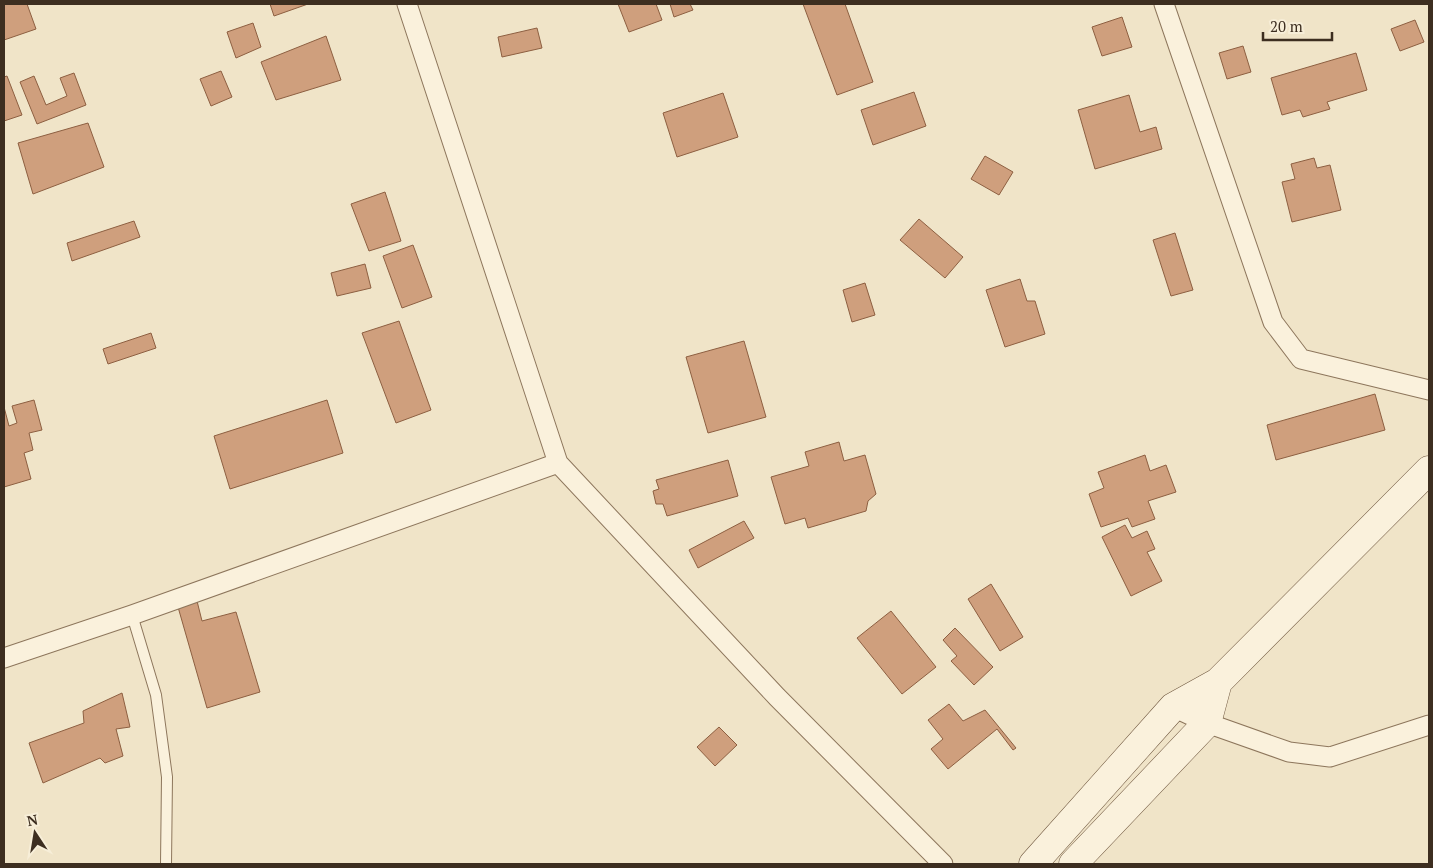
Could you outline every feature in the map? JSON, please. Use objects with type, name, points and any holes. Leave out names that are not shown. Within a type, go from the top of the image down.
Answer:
[{"type":"main road","points":[[1033,864],[1173,707],[1218,682],[1429,470]]},
{"type":"main road","points":[[1073,864],[1207,723],[1218,682]]},
{"type":"street","points":[[407,4],[558,464],[777,697],[943,864]]},
{"type":"street","points":[[1164,4],[1273,322],[1301,359],[1429,390]]},
{"type":"street","points":[[4,658],[132,615],[558,464]]},
{"type":"street","points":[[1173,707],[1207,723],[1289,752],[1330,757],[1429,725]]},
{"type":"lane","points":[[132,615],[156,695],[167,777],[166,864]]},
{"type":"building","points":[[4,4],[27,4],[36,29],[4,40]]},
{"type":"building","points":[[270,4],[308,4],[274,16]]},
{"type":"building","points":[[618,4],[656,4],[662,20],[629,32]]},
{"type":"building","points":[[670,4],[690,4],[693,10],[674,17]]},
{"type":"building","points":[[803,4],[845,4],[873,82],[837,95]]},
{"type":"building","points":[[1122,17],[1132,47],[1102,56],[1092,27]]},
{"type":"building","points":[[1415,20],[1424,42],[1400,51],[1391,29]]},
{"type":"building","points":[[253,23],[261,47],[236,58],[227,32]]},
{"type":"building","points":[[537,28],[542,48],[502,57],[498,37]]},
{"type":"building","points":[[326,36],[341,80],[276,100],[261,62]]},
{"type":"building","points":[[1243,46],[1251,72],[1227,79],[1219,53]]},
{"type":"building","points":[[1356,53],[1367,90],[1327,102],[1330,109],[1303,117],[1300,110],[1282,115],[1271,78]]},
{"type":"building","points":[[221,71],[232,97],[211,106],[200,79]]},
{"type":"building","points":[[74,73],[86,105],[37,124],[20,82],[34,76],[46,105],[67,96],[60,78]]},
{"type":"building","points":[[7,76],[22,115],[4,121],[4,77]]},
{"type":"building","points":[[914,92],[926,126],[873,145],[861,110]]},
{"type":"building","points":[[723,93],[738,137],[677,157],[663,113]]},
{"type":"building","points":[[1129,95],[1140,132],[1156,127],[1162,149],[1095,169],[1078,110]]},
{"type":"building","points":[[88,123],[104,167],[33,194],[18,143]]},
{"type":"building","points":[[985,156],[1013,172],[999,195],[971,179]]},
{"type":"building","points":[[1314,158],[1317,168],[1330,165],[1341,210],[1292,222],[1282,182],[1295,179],[1291,164]]},
{"type":"building","points":[[385,192],[401,241],[369,251],[351,204]]},
{"type":"building","points":[[919,219],[963,257],[945,278],[900,240]]},
{"type":"building","points":[[134,221],[140,237],[72,261],[67,243]]},
{"type":"building","points":[[1175,233],[1193,290],[1171,296],[1153,240]]},
{"type":"building","points":[[413,245],[432,297],[402,308],[383,256]]},
{"type":"building","points":[[365,264],[371,288],[337,296],[331,273]]},
{"type":"building","points":[[1020,279],[1027,301],[1035,301],[1045,334],[1005,347],[986,290]]},
{"type":"building","points":[[865,283],[875,315],[852,322],[843,290]]},
{"type":"building","points":[[399,321],[431,410],[396,423],[362,333]]},
{"type":"building","points":[[151,333],[156,348],[108,364],[103,349]]},
{"type":"building","points":[[744,341],[766,417],[708,433],[686,357]]},
{"type":"building","points":[[1375,394],[1385,430],[1276,460],[1267,425]]},
{"type":"building","points":[[34,400],[42,430],[29,433],[33,450],[24,453],[31,479],[4,487],[4,407],[9,426],[17,423],[12,406]]},
{"type":"building","points":[[327,400],[343,453],[230,489],[214,436]]},
{"type":"building","points":[[839,442],[844,461],[865,455],[876,494],[868,501],[866,511],[808,528],[805,518],[785,524],[771,477],[809,466],[805,452]]},
{"type":"building","points":[[1145,455],[1150,471],[1166,465],[1176,492],[1148,501],[1155,519],[1132,527],[1128,518],[1101,527],[1089,494],[1104,488],[1098,472]]},
{"type":"building","points":[[728,460],[738,496],[667,516],[663,504],[656,504],[653,491],[659,489],[656,480]]},
{"type":"building","points":[[744,521],[754,538],[698,568],[689,550]]},
{"type":"building","points":[[1125,525],[1132,538],[1147,531],[1155,549],[1147,552],[1162,581],[1131,596],[1102,537]]},
{"type":"building","points":[[991,584],[1023,637],[1000,651],[968,599]]},
{"type":"building","points":[[197,601],[202,621],[236,612],[260,692],[207,708],[178,607]]},
{"type":"building","points":[[891,611],[936,667],[902,694],[857,638]]},
{"type":"building","points":[[955,628],[993,667],[974,685],[951,661],[957,656],[943,640]]},
{"type":"building","points":[[122,693],[130,727],[116,729],[123,756],[105,763],[100,758],[43,783],[29,743],[84,723],[83,711]]},
{"type":"building","points":[[949,704],[963,721],[985,710],[1016,748],[1013,750],[997,729],[948,769],[931,749],[943,739],[928,720]]},
{"type":"building","points":[[719,727],[737,745],[715,766],[697,747]]}]
